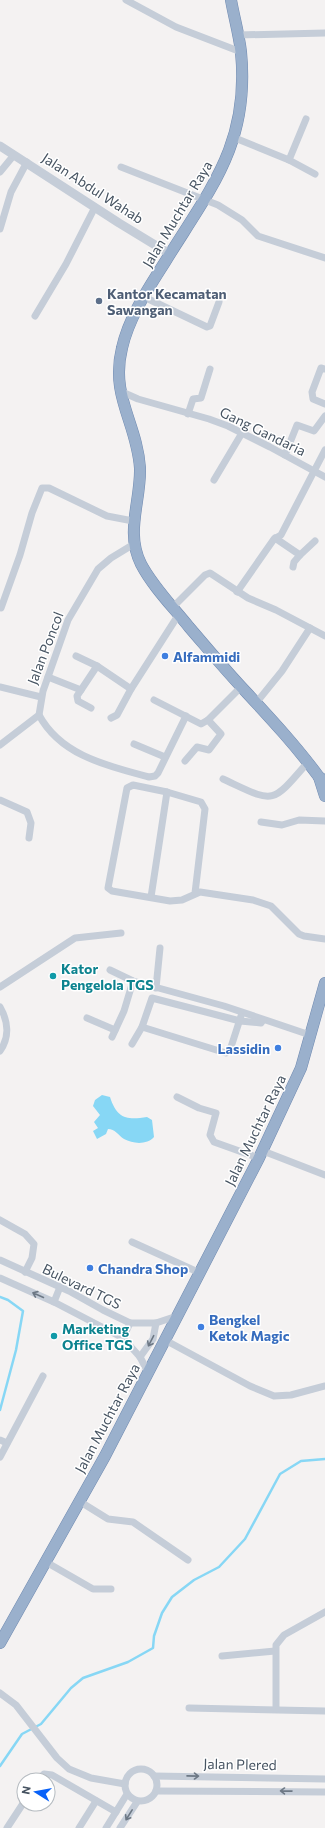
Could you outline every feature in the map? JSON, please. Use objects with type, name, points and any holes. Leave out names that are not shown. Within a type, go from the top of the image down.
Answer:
[{"type":"highway","name":"Jalan Muchtar Raya","points":[[231,0],[241,52],[242,86],[238,124],[235,137],[221,172],[144,297],[129,327],[121,349],[118,375],[119,391],[138,455],[140,478],[134,516],[134,544],[146,573],[176,611],[322,779],[325,796]]},
{"type":"highway","name":"Jalan Muchtar Raya","points":[[0,1643],[79,1502],[261,1154],[296,1081],[310,1035],[320,1017],[325,983]]},
{"type":"street","points":[[126,0],[176,27],[241,52]]},
{"type":"street","points":[[238,35],[325,33]]},
{"type":"street","points":[[289,160],[306,119]]},
{"type":"street","points":[[235,137],[289,160],[315,174]]},
{"type":"street","name":"Jalan Abdul Wahab","points":[[0,146],[170,254]]},
{"type":"street","points":[[0,172],[14,155]]},
{"type":"street","points":[[0,229],[11,192],[27,162]]},
{"type":"street","points":[[121,168],[218,205],[242,220],[258,236],[325,258]]},
{"type":"street","points":[[35,316],[66,264],[95,207]]},
{"type":"street","points":[[144,297],[207,328],[210,326],[219,302]]},
{"type":"street","points":[[325,369],[321,368],[312,392],[313,398],[325,404]]},
{"type":"street","points":[[188,414],[193,399],[201,398],[210,369]]},
{"type":"street","name":"Gang Gandaria","points":[[119,391],[138,400],[209,419],[242,433],[325,477]]},
{"type":"street","points":[[285,455],[297,425],[314,431],[325,416]]},
{"type":"street","points":[[214,480],[242,433]]},
{"type":"street","points":[[237,592],[275,538],[281,535],[325,450]]},
{"type":"street","points":[[1,608],[20,555],[32,513],[42,488],[49,488],[107,516],[134,516]]},
{"type":"street","points":[[275,538],[300,555]]},
{"type":"street","points":[[293,567],[294,562],[315,541]]},
{"type":"street","name":"Jalan Poncol","points":[[0,687],[41,697],[64,629],[94,574],[107,561],[134,544]]},
{"type":"street","points":[[111,718],[117,715],[176,611],[207,574],[212,574],[237,592],[325,636]]},
{"type":"street","points":[[256,703],[282,671],[310,628]]},
{"type":"street","points":[[76,656],[96,666],[131,689]]},
{"type":"street","points":[[91,708],[78,701],[77,696],[96,666]]},
{"type":"street","points":[[48,677],[81,690]]},
{"type":"street","points":[[154,700],[201,724],[208,720],[241,687]]},
{"type":"street","points":[[41,697],[39,715],[56,737],[80,755],[149,777],[155,776],[158,773],[164,757],[186,716]]},
{"type":"street","points":[[0,745],[39,715]]},
{"type":"street","points":[[186,761],[197,747],[209,750],[221,736],[221,734],[208,720]]},
{"type":"street","points":[[134,744],[164,757]]},
{"type":"street","points":[[223,779],[259,795],[270,797],[283,790],[308,762]]},
{"type":"street","points":[[195,893],[205,809],[202,802],[167,792],[133,786],[127,788],[108,888],[112,891],[151,897],[170,902],[182,900],[200,892],[253,900],[271,906],[299,934],[325,939]]},
{"type":"street","points":[[151,897],[167,792]]},
{"type":"street","points":[[0,800],[27,812],[31,823],[29,838]]},
{"type":"street","points":[[261,822],[282,825],[305,820],[325,821]]},
{"type":"street","points":[[0,987],[75,938],[121,933]]},
{"type":"street","points":[[156,988],[160,948]]},
{"type":"street","points":[[110,970],[133,981],[242,1012],[310,1035]]},
{"type":"street","points":[[87,1018],[114,1034],[133,981]]},
{"type":"street","points":[[132,1044],[142,1027],[152,998],[240,1020],[261,1023],[264,1020]]},
{"type":"street","points":[[0,1007],[7,1024],[7,1039],[0,1051]]},
{"type":"street","points":[[142,1027],[226,1053],[231,1047],[242,1012]]},
{"type":"street","points":[[177,1097],[199,1108],[216,1113],[210,1134],[214,1142],[261,1154],[325,1175]]},
{"type":"street","points":[[0,1220],[25,1234],[34,1244],[32,1258],[25,1272]]},
{"type":"street","points":[[132,1242],[200,1273]]},
{"type":"street","name":"Bulevard TGS","points":[[0,1260],[60,1287],[130,1323],[156,1322],[177,1316]]},
{"type":"street","name":"Bulevard TGS","points":[[0,1278],[83,1316],[123,1338],[140,1357],[148,1372]]},
{"type":"street","points":[[54,1302],[60,1287]]},
{"type":"street","points":[[83,1316],[92,1304]]},
{"type":"street","points":[[140,1357],[153,1339],[156,1322]]},
{"type":"street","points":[[123,1338],[130,1323]]},
{"type":"street","points":[[165,1340],[255,1388],[274,1396],[291,1395],[325,1386]]},
{"type":"street","points":[[0,1457],[43,1376]]},
{"type":"street","points":[[0,1440],[7,1443]]},
{"type":"street","points":[[79,1502],[108,1519],[133,1522],[188,1560]]},
{"type":"street","points":[[46,1562],[93,1589],[111,1589]]},
{"type":"street","points":[[276,1709],[276,1645],[284,1636],[325,1612]]},
{"type":"street","points":[[222,1656],[275,1651]]},
{"type":"street","points":[[0,1693],[16,1705],[57,1758],[69,1769],[91,1778],[125,1784]]},
{"type":"street","points":[[189,1708],[325,1711]]},
{"type":"street","points":[[120,1828],[137,1802],[149,1800],[156,1791],[157,1780],[154,1776],[143,1769],[137,1770],[127,1778],[125,1784],[127,1794],[137,1802]]},
{"type":"street","name":"Jalan Plered","points":[[154,1776],[325,1779]]},
{"type":"street","points":[[56,1777],[116,1812]]},
{"type":"street","points":[[264,1778],[264,1791]]},
{"type":"street","points":[[156,1791],[325,1792]]},
{"type":"street","points":[[106,1828],[127,1794]]},
{"type":"street","points":[[79,1828],[96,1801]]},
{"type":"street","points":[[7,1828],[17,1812]]},
{"type":"water","points":[[102,1095],[110,1097],[116,1110],[128,1118],[147,1117],[152,1120],[154,1137],[148,1141],[136,1143],[124,1139],[115,1131],[108,1129],[106,1134],[97,1139],[93,1131],[98,1128],[94,1122],[100,1115],[93,1106],[95,1100]]},
{"type":"waterway","points":[[0,1297],[8,1300],[23,1311],[16,1350],[0,1410]]},
{"type":"waterway","points":[[0,1766],[22,1734],[41,1724],[71,1688],[83,1678],[128,1662],[153,1648],[154,1636],[162,1613],[172,1597],[194,1580],[219,1567],[245,1539],[280,1474],[301,1461],[325,1459]]},
{"type":"place","name":"Kantor Kecamatan Sawangan","points":[[99,301]]},
{"type":"place","name":"Alfammidi","points":[[165,656]]},
{"type":"place","name":"Kator Pengelola TGS","points":[[53,976]]},
{"type":"place","name":"Lassidin","points":[[278,1048]]},
{"type":"place","name":"Chandra Shop","points":[[90,1268]]},
{"type":"place","name":"Bengkel Ketok Magic","points":[[201,1327]]},
{"type":"place","name":"Marketing Office TGS","points":[[54,1336]]}]
